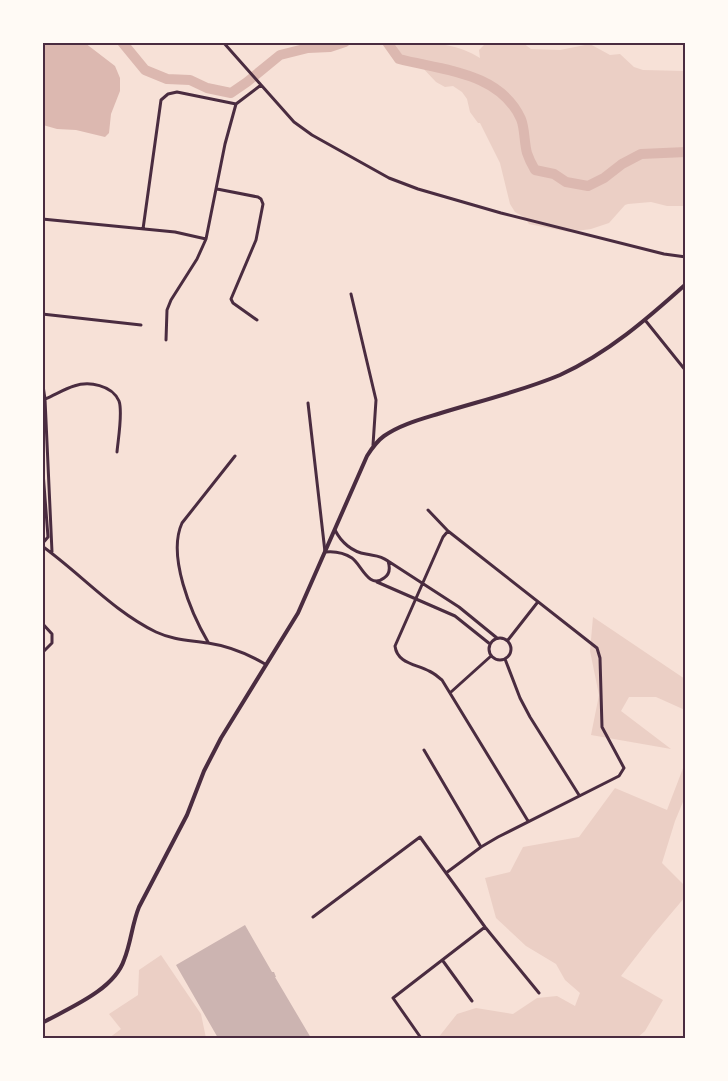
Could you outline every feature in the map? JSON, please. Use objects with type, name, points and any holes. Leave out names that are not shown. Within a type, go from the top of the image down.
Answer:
[{"type":"street","points":[[223,42],[294,122],[312,135],[389,178],[418,189],[597,237],[664,254],[686,257]]},
{"type":"street","points":[[166,340],[166,310],[198,259],[206,239],[224,144],[236,104],[261,85]]},
{"type":"street","points":[[143,229],[161,100],[168,94],[177,92],[236,104]]},
{"type":"street","points":[[217,189],[258,197],[263,204],[256,240],[231,301],[258,320]]},
{"type":"street","points":[[42,219],[175,232],[206,239]]},
{"type":"street","points":[[42,1023],[100,990],[118,972],[124,961],[139,907],[187,815],[211,755],[298,613],[373,446],[389,433],[411,423],[559,375],[612,345],[645,320],[686,284]]},
{"type":"street","points":[[351,294],[376,400],[373,446]]},
{"type":"street","points":[[42,314],[141,324]]},
{"type":"street","points":[[645,320],[686,371]]},
{"type":"street","points":[[42,379],[45,399],[52,553]]},
{"type":"street","points":[[45,399],[84,384],[104,386],[111,391],[119,402],[117,452]]},
{"type":"street","points":[[308,403],[325,552]]},
{"type":"street","points":[[208,643],[197,624],[178,563],[176,547],[178,532],[182,523],[235,456]]},
{"type":"street","points":[[42,459],[48,537],[42,545],[96,591],[147,627],[172,639],[226,647],[265,664]]},
{"type":"street","points":[[428,510],[448,531],[537,603],[597,648],[600,658],[602,727],[624,768],[619,776],[528,821],[481,847],[446,873]]},
{"type":"street","points":[[335,530],[342,541],[357,552],[383,556],[459,607],[497,638],[508,640],[512,650],[508,657],[504,659],[498,660],[492,656],[489,650],[490,644],[497,638]]},
{"type":"street","points":[[448,531],[443,537],[424,584],[395,646],[396,653],[401,659],[431,671],[442,680],[528,821]]},
{"type":"street","points":[[325,552],[343,552],[353,558],[367,577],[455,616],[490,644]]},
{"type":"street","points":[[372,580],[379,581],[385,578],[390,568],[388,561]]},
{"type":"street","points":[[508,640],[537,603]]},
{"type":"street","points":[[42,623],[52,634],[52,643],[42,653]]},
{"type":"street","points":[[451,692],[492,656]]},
{"type":"street","points":[[504,659],[530,717],[580,795]]},
{"type":"street","points":[[424,750],[481,847]]},
{"type":"street","points":[[313,917],[420,837],[485,927],[539,993]]},
{"type":"street","points":[[421,1038],[393,998],[485,927]]},
{"type":"street","points":[[443,961],[472,1001]]},
{"type":"shaded area","points":[[43,42],[85,43],[115,66],[120,78],[120,91],[111,114],[109,133],[105,137],[43,125]]},
{"type":"shaded area","points":[[384,43],[434,43],[457,48],[480,58],[479,50],[486,43],[523,43],[531,49],[560,50],[590,44],[610,55],[620,54],[634,67],[643,70],[685,71],[685,206],[667,206],[651,202],[628,204],[609,223],[591,229],[569,232],[529,224],[524,217],[515,212],[510,204],[500,163],[480,123],[470,112],[467,99],[462,92],[453,86],[445,87],[436,82],[419,64],[414,64],[404,58],[395,44]]},
{"type":"shaded area","points":[[593,617],[685,679],[685,710],[656,697],[629,697],[621,711],[671,749],[591,735],[599,695],[590,651]]},
{"type":"shaded area","points":[[685,763],[685,797],[675,821],[662,863],[685,886],[685,897],[621,976],[663,1000],[645,1031],[637,1038],[438,1038],[457,1014],[476,1008],[513,1014],[537,998],[557,996],[575,1006],[580,993],[565,980],[556,964],[526,946],[496,918],[485,878],[510,872],[523,847],[579,837],[615,788],[667,810]]},
{"type":"shaded area","points":[[161,955],[201,1014],[206,1038],[109,1038],[121,1029],[109,1014],[138,995],[139,970]]},
{"type":"building","points":[[245,925],[311,1038],[218,1038],[176,965]]},
{"type":"waterway","points":[[122,42],[145,70],[167,79],[190,80],[207,88],[231,93],[280,55],[308,48],[330,47],[345,42]]},
{"type":"waterway","points":[[387,42],[399,59],[451,70],[485,82],[499,91],[511,103],[521,119],[527,153],[535,170],[554,174],[566,182],[588,186],[641,154],[686,152]]}]
